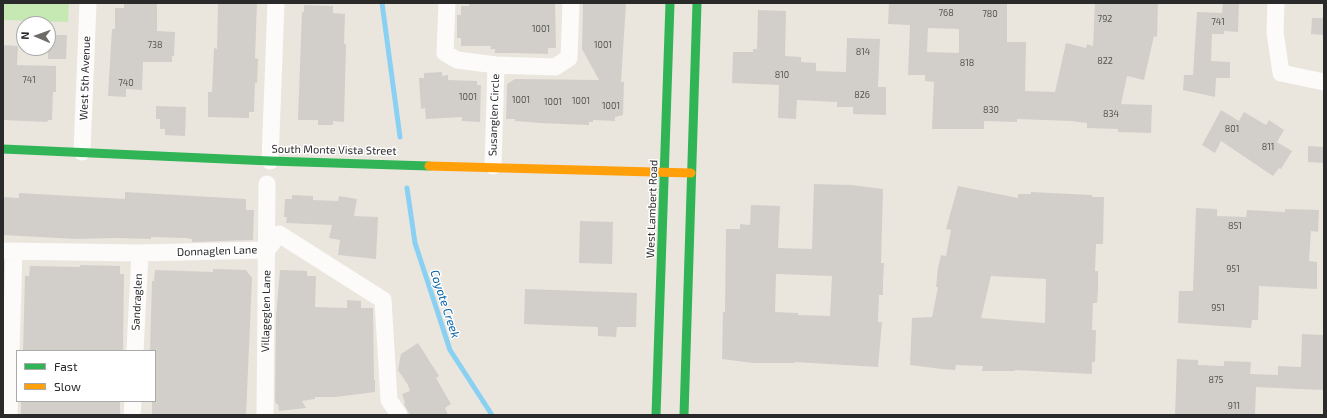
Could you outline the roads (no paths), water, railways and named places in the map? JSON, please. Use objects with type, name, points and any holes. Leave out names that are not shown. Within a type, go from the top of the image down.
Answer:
[{"type":"main road","name":"West Lambert Road","points":[[656,415],[670,3]]},
{"type":"main road","points":[[684,415],[697,3]]},
{"type":"main road","name":"South Monte Vista Street","points":[[3,149],[270,161],[493,166],[665,174],[692,173]]},
{"type":"street","name":"West 5th Avenue","points":[[82,152],[88,3]]},
{"type":"street","points":[[270,161],[276,3]]},
{"type":"street","name":"Susanglen Circle","points":[[447,3],[445,53],[457,60],[496,65],[555,67],[569,58],[571,3]]},
{"type":"street","points":[[1276,3],[1275,32],[1281,73],[1324,82]]},
{"type":"street","name":"Susanglen Circle","points":[[493,166],[496,65]]},
{"type":"street","name":"Villageglen Lane","points":[[265,415],[267,184]]},
{"type":"street","name":"Donnaglen Lane","points":[[9,251],[140,253],[267,250],[279,234],[383,300],[389,400],[399,415]]},
{"type":"street","points":[[9,251],[9,415]]},
{"type":"street","name":"Sandraglen","points":[[135,350],[140,253]]},
{"type":"street","points":[[132,415],[133,402]]},
{"type":"waterway","name":"Coyote Creek","points":[[382,3],[400,137]]},
{"type":"waterway","name":"Coyote Creek","points":[[407,188],[415,243],[450,350],[492,415]]}]
